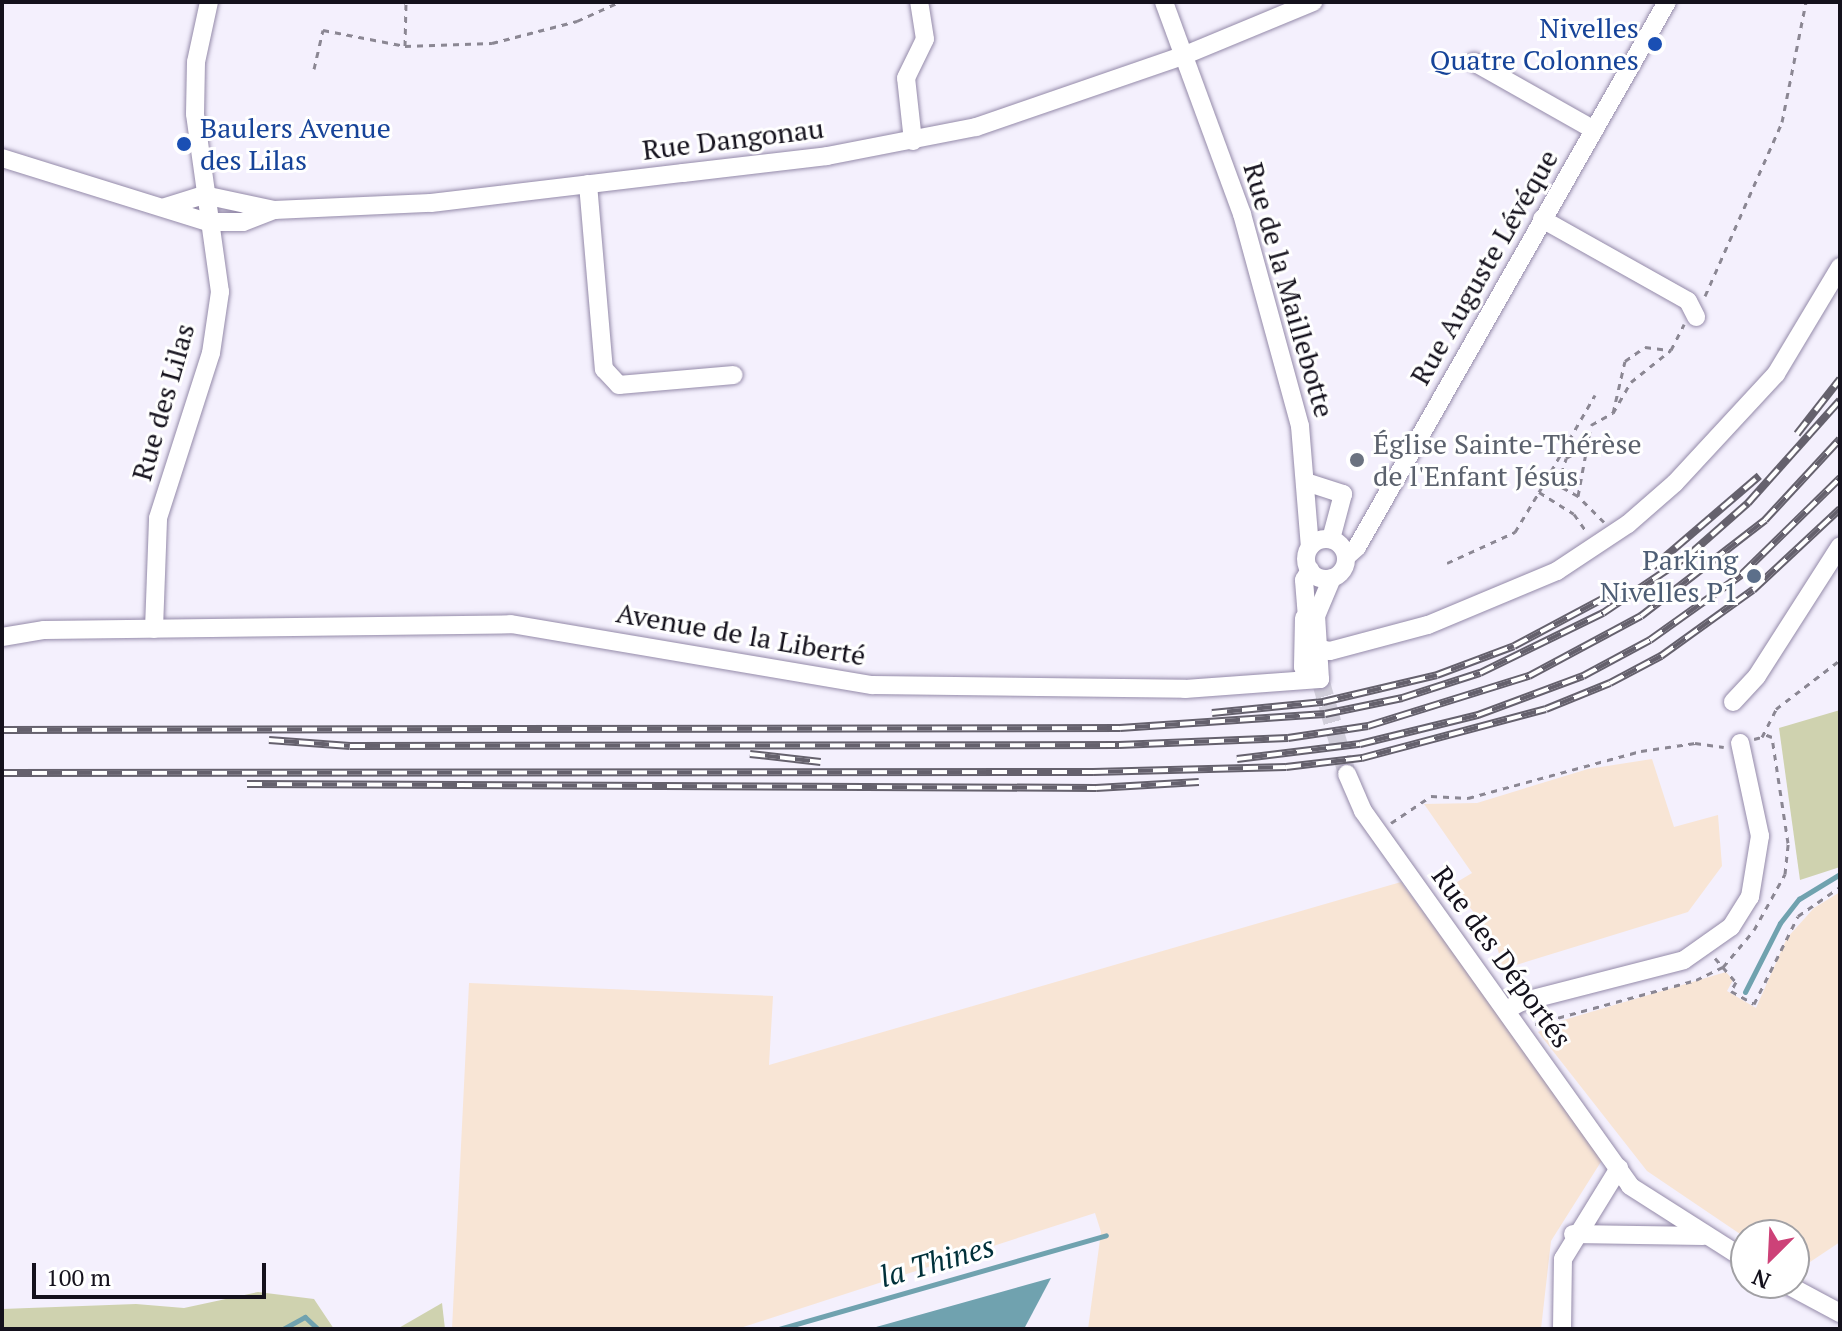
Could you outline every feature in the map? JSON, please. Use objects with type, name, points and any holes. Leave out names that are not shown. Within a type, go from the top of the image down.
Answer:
[{"type":"street","name":"Rue des Lilas","points":[[154,629],[158,518],[211,353],[220,292],[204,195],[195,80],[209,2]]},
{"type":"street","points":[[913,141],[906,78],[925,39],[919,2]]},
{"type":"street","name":"Rue de la Maillebotte","points":[[1164,2],[1242,214],[1300,426],[1309,483],[1310,547]]},
{"type":"street","name":"Rue Dangonau","points":[[204,195],[274,210],[431,203],[913,141],[976,127],[1185,55],[1283,7],[1313,2]]},
{"type":"street","name":"Rue Auguste Lévéque","points":[[1346,557],[1357,547],[1667,2]]},
{"type":"street","points":[[1474,62],[1594,130]]},
{"type":"street","points":[[2,158],[208,222]]},
{"type":"street","points":[[588,184],[604,369],[619,385],[734,375]]},
{"type":"street","points":[[165,207],[204,195]]},
{"type":"street","name":"Rue Dangonau","points":[[208,222],[243,222],[274,210]]},
{"type":"street","points":[[1542,219],[1688,301],[1696,317]]},
{"type":"street","points":[[1305,606],[1310,645],[1330,651],[1428,625],[1530,584],[1596,546],[1675,483],[1776,374],[1840,267]]},
{"type":"street","points":[[1309,483],[1343,494],[1331,539]]},
{"type":"street","points":[[1320,679],[1316,616],[1332,578],[1343,571],[1346,557],[1331,539]]},
{"type":"street","points":[[1320,679],[1303,667],[1304,580],[1310,570],[1310,547],[1331,539]]},
{"type":"street","points":[[1733,702],[1757,676],[1840,546]]},
{"type":"street","points":[[1310,570],[1332,578]]},
{"type":"street","name":"Avenue de la Liberté","points":[[2,637],[44,630],[511,624],[872,685],[1185,689],[1320,679]]},
{"type":"street","points":[[1506,1010],[1521,1002],[1684,960],[1731,927],[1750,897],[1760,851],[1754,797],[1740,743]]},
{"type":"street","name":"Rue des Déportés","points":[[1347,774],[1379,832],[1630,1186],[1730,1251]]},
{"type":"street","points":[[1562,1329],[1563,1259],[1573,1234],[1619,1168]]},
{"type":"street","points":[[1573,1234],[1705,1236]]},
{"type":"street","points":[[1810,1298],[1834,1311],[1837,1329]]},
{"type":"path","points":[[405,46],[406,2]]},
{"type":"path","points":[[314,69],[323,30],[405,46],[492,43],[577,21],[619,2]]},
{"type":"path","points":[[1578,496],[1584,449],[1591,425],[1613,413],[1631,382],[1671,350],[1678,331],[1690,316],[1696,317],[1782,122],[1806,2]]},
{"type":"path","points":[[1613,413],[1625,361],[1645,347],[1671,350]]},
{"type":"path","points":[[1447,563],[1515,532],[1595,395]]},
{"type":"path","points":[[1584,449],[1566,458],[1558,485],[1578,496],[1613,535]]},
{"type":"path","points":[[1539,492],[1574,514],[1596,546]]},
{"type":"path","points":[[1764,734],[1776,709],[1840,660]]},
{"type":"path","points":[[1379,832],[1431,796],[1468,798],[1641,751],[1740,743],[1764,734],[1772,737],[1788,843],[1785,874],[1754,930],[1723,967],[1696,980],[1548,1017],[1521,1031]]},
{"type":"path","points":[[1723,967],[1736,982],[1731,991],[1754,1004],[1798,916],[1840,887]]},
{"type":"shaded area","points":[[1652,759],[1674,827],[1718,815],[1722,866],[1688,912],[1503,969],[1495,939],[1452,885],[1472,873],[1424,804],[1477,803],[1588,769]]},
{"type":"shaded area","points":[[1401,882],[1604,1157],[1551,1241],[1541,1329],[1088,1329],[1101,1232],[1095,1213],[737,1329],[452,1329],[469,983],[773,996],[769,1065]]},
{"type":"shaded area","points":[[1840,892],[1840,1242],[1810,1262],[1810,1219],[1730,1219],[1730,1227],[1647,1171],[1538,1032],[1557,1022],[1726,972],[1733,980],[1727,991],[1756,1008],[1787,938],[1814,908]]},
{"type":"green space","points":[[1840,710],[1840,867],[1800,880],[1779,728]]},
{"type":"green space","points":[[258,1292],[314,1299],[334,1329],[2,1329],[2,1309],[136,1304],[184,1308]]},
{"type":"green space","points":[[442,1303],[445,1329],[397,1329]]},
{"type":"water","points":[[1051,1278],[1024,1329],[869,1329]]},
{"type":"waterway","name":"la Thines","points":[[1745,992],[1780,923],[1799,899],[1840,874]]},
{"type":"waterway","name":"la Thines","points":[[779,1329],[1106,1235]]},
{"type":"waterway","name":"la Thines","points":[[283,1329],[305,1317],[318,1329]]},
{"type":"tunnel","points":[[1320,679],[1347,774]]},
{"type":"railway","points":[[1797,434],[1840,379]]},
{"type":"railway","points":[[2,730],[1120,728],[1325,714],[1402,698],[1480,673],[1603,613],[1689,555],[1748,503],[1840,400]]},
{"type":"railway","points":[[269,740],[350,746],[1119,745],[1288,738],[1368,726],[1529,676],[1641,616],[1765,520],[1840,439]]},
{"type":"railway","points":[[1653,567],[1759,476]]},
{"type":"railway","points":[[1237,759],[1360,744],[1478,715],[1583,676],[1650,640],[1741,575],[1840,478]]},
{"type":"railway","points":[[2,773],[1093,772],[1286,767],[1362,758],[1546,709],[1610,683],[1661,656],[1753,590],[1840,509]]},
{"type":"railway","points":[[1212,713],[1323,702],[1437,675],[1514,646],[1610,595]]},
{"type":"railway","points":[[750,754],[821,762]]},
{"type":"railway","points":[[247,784],[1096,788],[1199,782]]},
{"type":"place","name":"Nivelles Quatre Colonnes","points":[[1655,44]]},
{"type":"place","name":"Baulers Avenue des Lilas","points":[[184,144]]},
{"type":"place","name":"Église Sainte-Thérèse de l'Enfant Jésus","points":[[1357,460]]},
{"type":"place","name":"Parking Nivelles P1","points":[[1754,576]]}]
